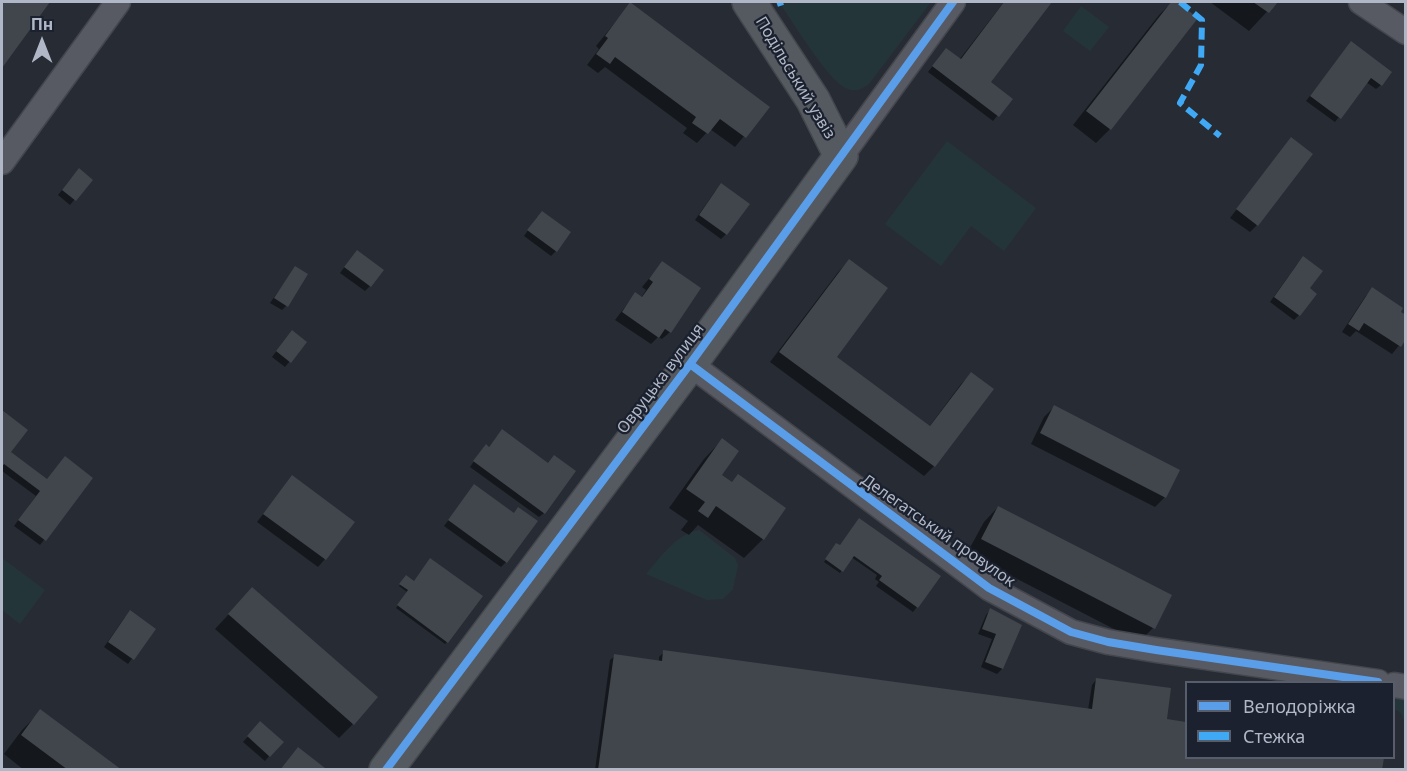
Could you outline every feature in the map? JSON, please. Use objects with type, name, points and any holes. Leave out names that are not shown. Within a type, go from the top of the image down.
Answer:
[{"type":"street","points":[[2,162],[118,2]]},
{"type":"street","name":"Подільський узвіз","points":[[749,2],[813,100],[841,156]]},
{"type":"street","name":"Овруцька вулиця","points":[[386,770],[690,364],[953,2]]},
{"type":"street","points":[[1361,2],[1406,32]]},
{"type":"street","name":"Делегатський провулок","points":[[690,364],[989,588],[1071,632],[1108,642],[1156,650],[1371,681]]},
{"type":"shaded area","points":[[779,2],[931,2],[869,84],[854,90],[840,85],[831,76]]},
{"type":"shaded area","points":[[1081,6],[1109,27],[1090,51],[1063,31]]},
{"type":"shaded area","points":[[947,141],[1036,208],[1004,251],[971,226],[941,266],[885,224]]},
{"type":"shaded area","points":[[699,530],[735,558],[738,565],[733,589],[723,599],[707,600],[646,574],[676,541]]},
{"type":"shaded area","points":[[2,558],[45,590],[20,624],[2,610]]},
{"type":"shaded area","points":[[1395,694],[1405,697],[1405,723],[1401,713],[1395,710]]},
{"type":"building","points":[[4,2],[50,2],[2,68],[2,5]]},
{"type":"building","points":[[630,2],[770,107],[746,138],[720,119],[708,134],[692,123],[696,117],[615,57],[610,64],[596,54],[608,38],[605,36]]},
{"type":"building","points":[[1004,2],[1052,2],[991,82],[1013,99],[999,117],[932,66],[946,48],[961,59]]},
{"type":"building","points":[[1171,2],[1177,2],[1198,18],[1111,130],[1086,111]]},
{"type":"building","points":[[1253,2],[1278,2],[1269,13]]},
{"type":"building","points":[[1351,41],[1392,72],[1382,86],[1371,78],[1341,119],[1310,96]]},
{"type":"building","points":[[1291,137],[1313,154],[1258,226],[1236,209]]},
{"type":"building","points":[[79,168],[93,180],[76,201],[62,190]]},
{"type":"building","points":[[721,183],[750,204],[727,235],[699,215]]},
{"type":"building","points":[[542,211],[571,232],[557,252],[527,230]]},
{"type":"building","points":[[357,250],[384,270],[371,287],[344,267]]},
{"type":"building","points":[[1303,256],[1323,271],[1310,288],[1317,294],[1300,316],[1274,297]]},
{"type":"building","points":[[849,259],[888,288],[837,357],[930,426],[971,372],[994,389],[935,467],[779,352]]},
{"type":"building","points":[[662,261],[701,288],[671,333],[665,329],[659,338],[622,312],[635,292],[642,297],[653,282],[649,279]]},
{"type":"building","points":[[295,266],[308,274],[288,307],[274,298]]},
{"type":"building","points":[[1372,287],[1403,308],[1401,312],[1406,315],[1406,339],[1401,347],[1364,323],[1359,331],[1348,324]]},
{"type":"building","points":[[292,330],[307,342],[291,363],[276,351]]},
{"type":"building","points":[[1054,405],[1180,470],[1166,498],[1040,433]]},
{"type":"building","points":[[2,410],[28,430],[11,452],[47,479],[65,456],[93,478],[46,541],[18,520],[40,491],[4,464],[2,467]]},
{"type":"building","points":[[502,429],[548,463],[554,455],[576,471],[545,514],[473,461],[486,444],[489,447]]},
{"type":"building","points":[[722,438],[739,451],[722,475],[732,482],[738,474],[786,508],[764,540],[716,506],[708,518],[698,511],[705,502],[686,489]]},
{"type":"building","points":[[292,475],[355,522],[326,560],[263,514]]},
{"type":"building","points":[[474,484],[514,513],[518,507],[538,521],[507,563],[448,520]]},
{"type":"building","points":[[998,506],[1172,595],[1155,629],[981,539]]},
{"type":"building","points":[[859,518],[941,576],[918,608],[879,580],[882,576],[854,556],[843,572],[825,559],[836,543],[840,545]]},
{"type":"building","points":[[430,558],[483,596],[448,643],[397,605],[408,590],[399,584],[406,575],[414,581]]},
{"type":"building","points":[[252,587],[378,697],[354,725],[228,614]]},
{"type":"building","points":[[990,608],[1022,625],[1003,669],[985,662],[996,634],[982,629]]},
{"type":"building","points":[[130,610],[156,629],[134,660],[108,642]]},
{"type":"building","points":[[663,650],[1092,709],[1096,678],[1171,688],[1167,719],[1185,722],[1185,759],[1384,759],[1382,770],[598,770],[614,654],[662,661]]},
{"type":"building","points":[[40,709],[122,770],[68,770],[21,735]]},
{"type":"building","points":[[260,721],[284,742],[270,757],[247,736]]},
{"type":"building","points":[[298,747],[325,768],[323,770],[280,770]]},
{"type":"marked path","points":[[777,4],[783,2]]},
{"type":"marked path","points":[[1180,2],[1202,20],[1201,65],[1180,103],[1220,136]]},
{"type":"cycle path","points":[[386,770],[690,364],[953,2]]},
{"type":"cycle path","points":[[690,364],[989,588],[1071,632],[1108,642],[1156,650],[1371,681]]}]
